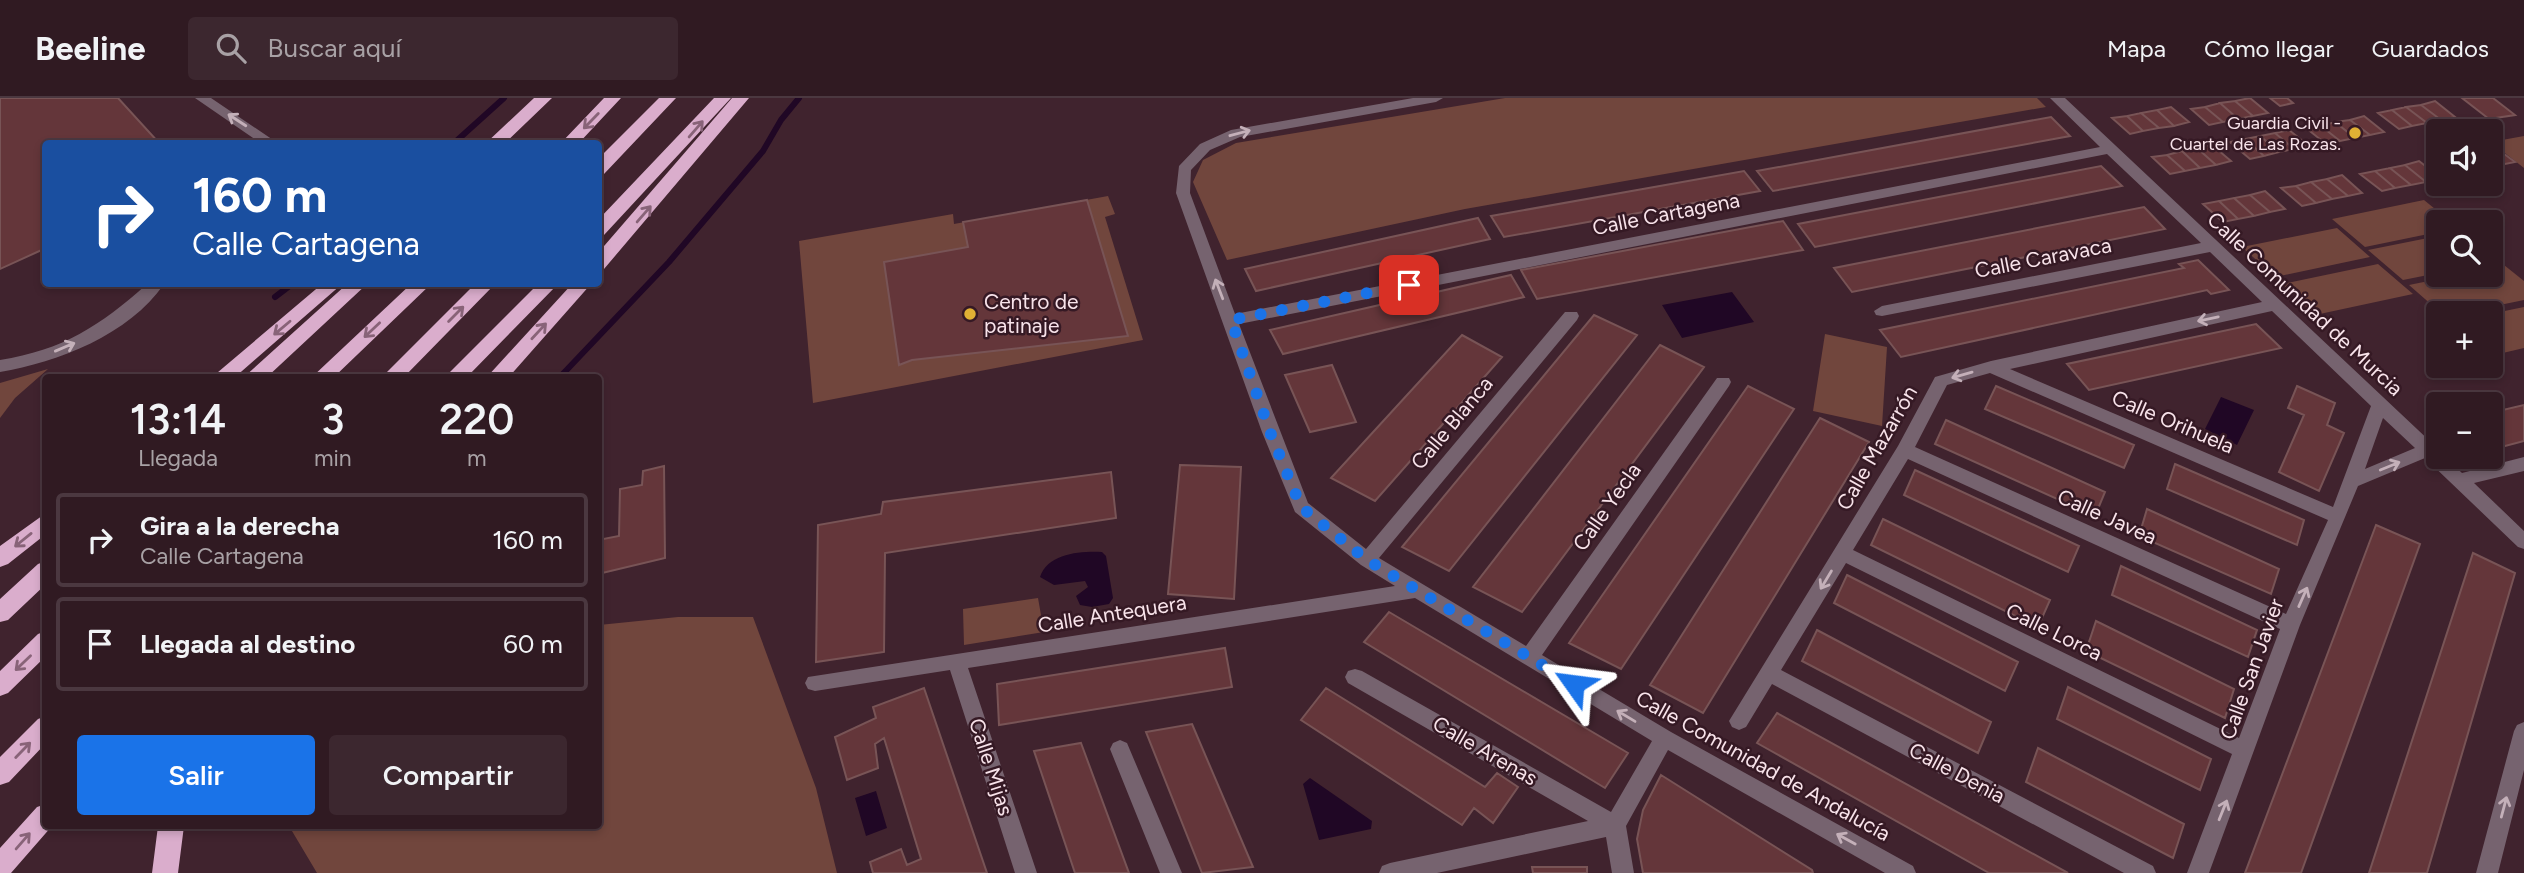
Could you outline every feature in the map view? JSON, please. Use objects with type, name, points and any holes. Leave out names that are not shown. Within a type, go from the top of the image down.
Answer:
[{"type":"highway","points":[[497,140],[544,98]]},
{"type":"highway","points":[[514,140],[558,98]]},
{"type":"highway","points":[[572,140],[613,98]]},
{"type":"highway","points":[[602,166],[668,98]]},
{"type":"highway","points":[[602,228],[723,98]]},
{"type":"highway","points":[[602,260],[741,98]]},
{"type":"highway","points":[[226,374],[329,287]]},
{"type":"highway","points":[[257,374],[355,287]]},
{"type":"highway","points":[[325,374],[419,287]]},
{"type":"highway","points":[[395,374],[483,287]]},
{"type":"highway","points":[[458,374],[546,287]]},
{"type":"highway","points":[[500,374],[579,287]]},
{"type":"highway","points":[[0,558],[42,524]]},
{"type":"highway","points":[[0,613],[42,574]]},
{"type":"highway","points":[[0,686],[42,645]]},
{"type":"highway","points":[[0,774],[42,730]]},
{"type":"highway","points":[[0,867],[42,820]]},
{"type":"highway","points":[[165,873],[172,829]]},
{"type":"street","points":[[202,98],[266,140]]},
{"type":"street","name":"Calle Comunidad de Andalucía","points":[[1436,98],[1236,133],[1205,147],[1184,169],[1183,193],[1270,432],[1301,507],[1367,560],[1664,738],[1905,873]]},
{"type":"street","name":"Calle Comunidad de Murcia","points":[[2057,98],[2426,448]]},
{"type":"street","name":"Calle Cartagena","points":[[1231,320],[2110,149]]},
{"type":"street","name":"Calle Caravaca","points":[[1882,312],[2213,246]]},
{"type":"street","points":[[0,366],[26,363],[70,346],[111,324],[153,287]]},
{"type":"street","name":"Calle Mazarrón","points":[[1739,721],[1905,450],[1941,381],[1991,367],[2275,305]]},
{"type":"street","name":"Calle Blanca","points":[[1367,560],[1571,316]]},
{"type":"street","name":"Calle Orihuela","points":[[1991,367],[2338,517]]},
{"type":"street","name":"Calle Yecla","points":[[1529,657],[1723,382]]},
{"type":"street","name":"Calle San Javier","points":[[2197,873],[2246,751],[2291,625],[2338,517],[2380,404]]},
{"type":"street","name":"Calle Javea","points":[[1905,450],[2291,625]]},
{"type":"street","points":[[2352,481],[2426,451]]},
{"type":"street","points":[[2460,480],[2524,464]]},
{"type":"street","name":"Calle Comunidad de Murcia","points":[[2448,469],[2524,542]]},
{"type":"street","name":"Calle Lorca","points":[[1843,553],[2246,751]]},
{"type":"street","name":"Calle Antequera","points":[[815,683],[1417,590]]},
{"type":"street","name":"Calle Mijas","points":[[957,662],[1026,873]]},
{"type":"street","name":"Calle Denia","points":[[1769,673],[2145,873]]},
{"type":"street","name":"Calle Arenas","points":[[1356,677],[1615,825]]},
{"type":"street","points":[[2487,873],[2524,731]]},
{"type":"street","points":[[1623,873],[1615,825],[1664,738]]},
{"type":"street","points":[[1121,749],[1171,873]]},
{"type":"street","points":[[1390,873],[1615,825]]},
{"type":"shaded area","points":[[1505,98],[2037,98],[2046,107],[1465,209],[1227,260],[1193,182],[1203,160],[1236,143]]},
{"type":"shaded area","points":[[2524,136],[2524,168],[2503,151],[2503,140]]},
{"type":"shaded area","name":"Centro de patinaje","points":[[1108,196],[1115,214],[1105,217],[1143,340],[813,403],[799,241],[953,214],[954,224]]},
{"type":"shaded area","points":[[2424,200],[2436,210],[2426,210],[2426,234],[2365,247],[2332,219]]},
{"type":"shaded area","points":[[2337,228],[2370,257],[2275,277],[2242,247]]},
{"type":"shaded area","points":[[2426,238],[2426,275],[2403,280],[2368,250]]},
{"type":"shaded area","points":[[2378,264],[2413,294],[2315,315],[2282,284]]},
{"type":"shaded area","points":[[2503,265],[2524,281],[2524,300],[2503,304],[2503,301],[2427,301],[2409,285],[2426,282],[2426,287],[2503,287]]},
{"type":"shaded area","points":[[1732,292],[1754,322],[1682,338],[1662,305]]},
{"type":"shaded area","points":[[2524,307],[2524,348],[2503,353],[2503,311]]},
{"type":"shaded area","points":[[1825,334],[1887,347],[1882,426],[1813,411]]},
{"type":"shaded area","points":[[48,369],[15,398],[0,418],[0,383]]},
{"type":"shaded area","points":[[2221,397],[2254,410],[2237,445],[2205,429]]},
{"type":"shaded area","points":[[1102,552],[1106,556],[1113,598],[1109,604],[1092,607],[1080,605],[1076,596],[1088,587],[1085,581],[1054,585],[1040,577],[1044,569],[1058,558],[1075,553]]},
{"type":"shaded area","points":[[1038,598],[1044,632],[964,645],[963,609]]},
{"type":"shaded area","points":[[678,617],[753,617],[816,788],[837,873],[317,873],[291,829],[602,829],[602,625]]},
{"type":"shaded area","points":[[1310,778],[1372,821],[1371,829],[1319,840],[1303,784]]},
{"type":"shaded area","points":[[876,791],[887,828],[866,836],[855,798]]},
{"type":"building","points":[[0,98],[118,98],[156,140],[42,140],[42,250],[0,269]]},
{"type":"building","points":[[2250,98],[2268,113],[2253,116],[2235,101]]},
{"type":"building","points":[[2270,98],[2287,98],[2293,103],[2280,106]]},
{"type":"building","points":[[2462,98],[2493,98],[2515,115],[2489,119]]},
{"type":"building","points":[[2235,101],[2253,116],[2238,119],[2220,103]]},
{"type":"building","points":[[2435,101],[2455,117],[2440,119],[2421,105]]},
{"type":"building","points":[[2220,103],[2238,119],[2223,122],[2205,107]]},
{"type":"building","points":[[2421,105],[2440,119],[2426,119],[2426,122],[2406,107]]},
{"type":"building","points":[[2171,107],[2189,122],[2174,126],[2157,110]]},
{"type":"building","points":[[2205,107],[2223,122],[2209,125],[2191,109]]},
{"type":"building","points":[[2406,107],[2426,123],[2412,126],[2392,110]]},
{"type":"building","points":[[2157,110],[2174,126],[2159,128],[2141,113]]},
{"type":"building","points":[[2392,110],[2412,126],[2399,129],[2378,113]]},
{"type":"building","points":[[2141,113],[2159,128],[2143,131],[2127,116]]},
{"type":"building","points":[[2127,116],[2143,131],[2130,134],[2112,118]]},
{"type":"building","points":[[2364,116],[2384,132],[2370,135],[2350,120]]},
{"type":"building","points":[[2051,117],[2070,136],[1773,191],[1757,171]]},
{"type":"building","points":[[2350,120],[2370,135],[2355,138],[2335,122]]},
{"type":"building","points":[[2335,122],[2355,138],[2340,141],[2321,126]]},
{"type":"building","points":[[2321,126],[2340,141],[2326,144],[2306,128]]},
{"type":"building","points":[[2289,130],[2309,146],[2294,149],[2275,133]]},
{"type":"building","points":[[2275,133],[2294,149],[2279,152],[2260,136]]},
{"type":"building","points":[[2260,136],[2279,152],[2264,156],[2245,139]]},
{"type":"building","points":[[2245,139],[2264,156],[2250,159],[2230,142]]},
{"type":"building","points":[[2212,145],[2231,161],[2216,165],[2197,148]]},
{"type":"building","points":[[2197,148],[2216,165],[2200,168],[2182,151]]},
{"type":"building","points":[[2182,151],[2200,168],[2185,171],[2167,155]]},
{"type":"building","points":[[2503,153],[2515,162],[2503,164]]},
{"type":"building","points":[[2167,155],[2185,171],[2170,174],[2152,157]]},
{"type":"building","points":[[2419,161],[2426,167],[2426,182],[2405,165]]},
{"type":"building","points":[[2405,165],[2426,182],[2411,185],[2390,168]]},
{"type":"building","points":[[2101,166],[2122,186],[1815,247],[1798,224]]},
{"type":"building","points":[[2390,168],[2411,185],[2395,188],[2375,171]]},
{"type":"building","points":[[1744,171],[1760,191],[1504,237],[1491,216]]},
{"type":"building","points":[[2375,171],[2395,188],[2382,191],[2360,174]]},
{"type":"building","points":[[2342,175],[2362,193],[2348,196],[2327,179]]},
{"type":"building","points":[[2327,179],[2348,196],[2332,199],[2311,182]]},
{"type":"building","points":[[2311,182],[2332,199],[2316,203],[2296,186]]},
{"type":"building","points":[[2296,186],[2316,203],[2302,206],[2281,188]]},
{"type":"building","points":[[2265,191],[2285,209],[2270,212],[2250,195]]},
{"type":"building","points":[[2250,195],[2270,212],[2254,216],[2234,198]]},
{"type":"building","points":[[2234,198],[2254,216],[2238,219],[2219,201]]},
{"type":"building","points":[[1087,200],[1128,336],[912,360],[899,365],[884,262],[968,247],[963,222]]},
{"type":"building","points":[[2219,201],[2238,219],[2223,222],[2203,204]]},
{"type":"building","points":[[2144,207],[2165,229],[1852,292],[1834,268]]},
{"type":"building","points":[[1478,218],[1490,239],[1256,291],[1245,269]]},
{"type":"building","points":[[1783,221],[1803,250],[1537,299],[1521,270]]},
{"type":"building","points":[[2198,260],[2229,290],[2211,294],[2207,290],[1901,357],[1880,330],[2184,268],[2179,264]]},
{"type":"building","points":[[1511,275],[1524,297],[1283,354],[1270,330]]},
{"type":"building","points":[[1594,315],[1637,335],[1449,571],[1402,547]]},
{"type":"building","points":[[2256,324],[2281,348],[2089,390],[2067,364]]},
{"type":"building","points":[[1462,335],[1502,357],[1375,501],[1331,478]]},
{"type":"building","points":[[1660,345],[1704,367],[1522,612],[1473,587]]},
{"type":"building","points":[[1332,365],[1356,422],[1310,432],[1285,375]]},
{"type":"building","points":[[1748,386],[1794,409],[1621,669],[1569,643]]},
{"type":"building","points":[[1996,386],[2134,445],[2124,468],[1985,409]]},
{"type":"building","points":[[2297,386],[2335,403],[2327,425],[2344,433],[2319,491],[2279,472],[2304,415],[2288,408]]},
{"type":"building","points":[[2524,405],[2524,441],[2503,447],[2503,410]]},
{"type":"building","points":[[1820,418],[1869,442],[1703,713],[1650,685]]},
{"type":"building","points":[[1946,420],[2105,492],[2095,516],[1935,444]]},
{"type":"building","points":[[2175,464],[2304,520],[2297,545],[2167,489]]},
{"type":"building","points":[[1180,465],[1241,467],[1234,599],[1168,594]]},
{"type":"building","points":[[664,466],[665,558],[602,573],[602,539],[619,536],[620,489],[642,485],[643,471]]},
{"type":"building","points":[[1915,470],[2079,546],[2068,572],[1904,495]]},
{"type":"building","points":[[1111,472],[1116,518],[885,553],[884,652],[816,662],[818,525],[881,514],[883,502]]},
{"type":"building","points":[[2147,509],[2279,569],[2271,594],[2139,536]]},
{"type":"building","points":[[1883,519],[2050,600],[2038,627],[1871,545]]},
{"type":"building","points":[[2376,525],[2420,544],[2301,873],[2245,873]]},
{"type":"building","points":[[2473,553],[2515,573],[2427,873],[2369,873]]},
{"type":"building","points":[[2121,566],[2257,630],[2248,657],[2112,595]]},
{"type":"building","points":[[1847,575],[2018,662],[2005,691],[1834,603]]},
{"type":"building","points":[[1389,612],[1628,753],[1605,788],[1364,642]]},
{"type":"building","points":[[2096,621],[2234,689],[2225,718],[2086,651]]},
{"type":"building","points":[[1817,630],[1991,722],[1978,753],[1802,661]]},
{"type":"building","points":[[1225,648],[1232,687],[999,725],[997,684]]},
{"type":"building","points":[[2068,687],[2211,759],[2200,790],[2057,719]]},
{"type":"building","points":[[924,688],[987,873],[873,873],[870,862],[901,849],[907,865],[921,859],[884,738],[875,744],[878,768],[847,780],[835,737],[876,718],[873,707]]},
{"type":"building","points":[[1326,688],[1485,787],[1497,773],[1518,787],[1493,823],[1474,808],[1462,825],[1301,720]]},
{"type":"building","points":[[1777,713],[2068,873],[1989,873],[1757,743]]},
{"type":"building","points":[[1192,724],[1253,867],[1202,873],[1146,732]]},
{"type":"building","points":[[1081,743],[1129,873],[1075,873],[1034,751]]},
{"type":"building","points":[[2038,748],[2184,824],[2173,858],[2026,782]]},
{"type":"building","points":[[1661,775],[1813,873],[1643,873],[1637,839],[1643,810]]},
{"type":"building","points":[[1532,867],[1587,867],[1587,873],[1533,873]]},
{"type":"waterway","points":[[457,140],[504,98]]},
{"type":"waterway","points":[[563,374],[669,262],[763,151],[781,120],[799,98]]},
{"type":"waterway","points":[[275,297],[288,287]]},
{"type":"place","name":"Guardia Civil - Cuartel de Las Rozas.","points":[[2355,133]]},
{"type":"place","name":"Centro de patinaje","points":[[970,314]]},
{"type":"route","points":[[1409,285],[1231,320],[1280,457],[1301,507],[1367,560],[1574,684]]}]
